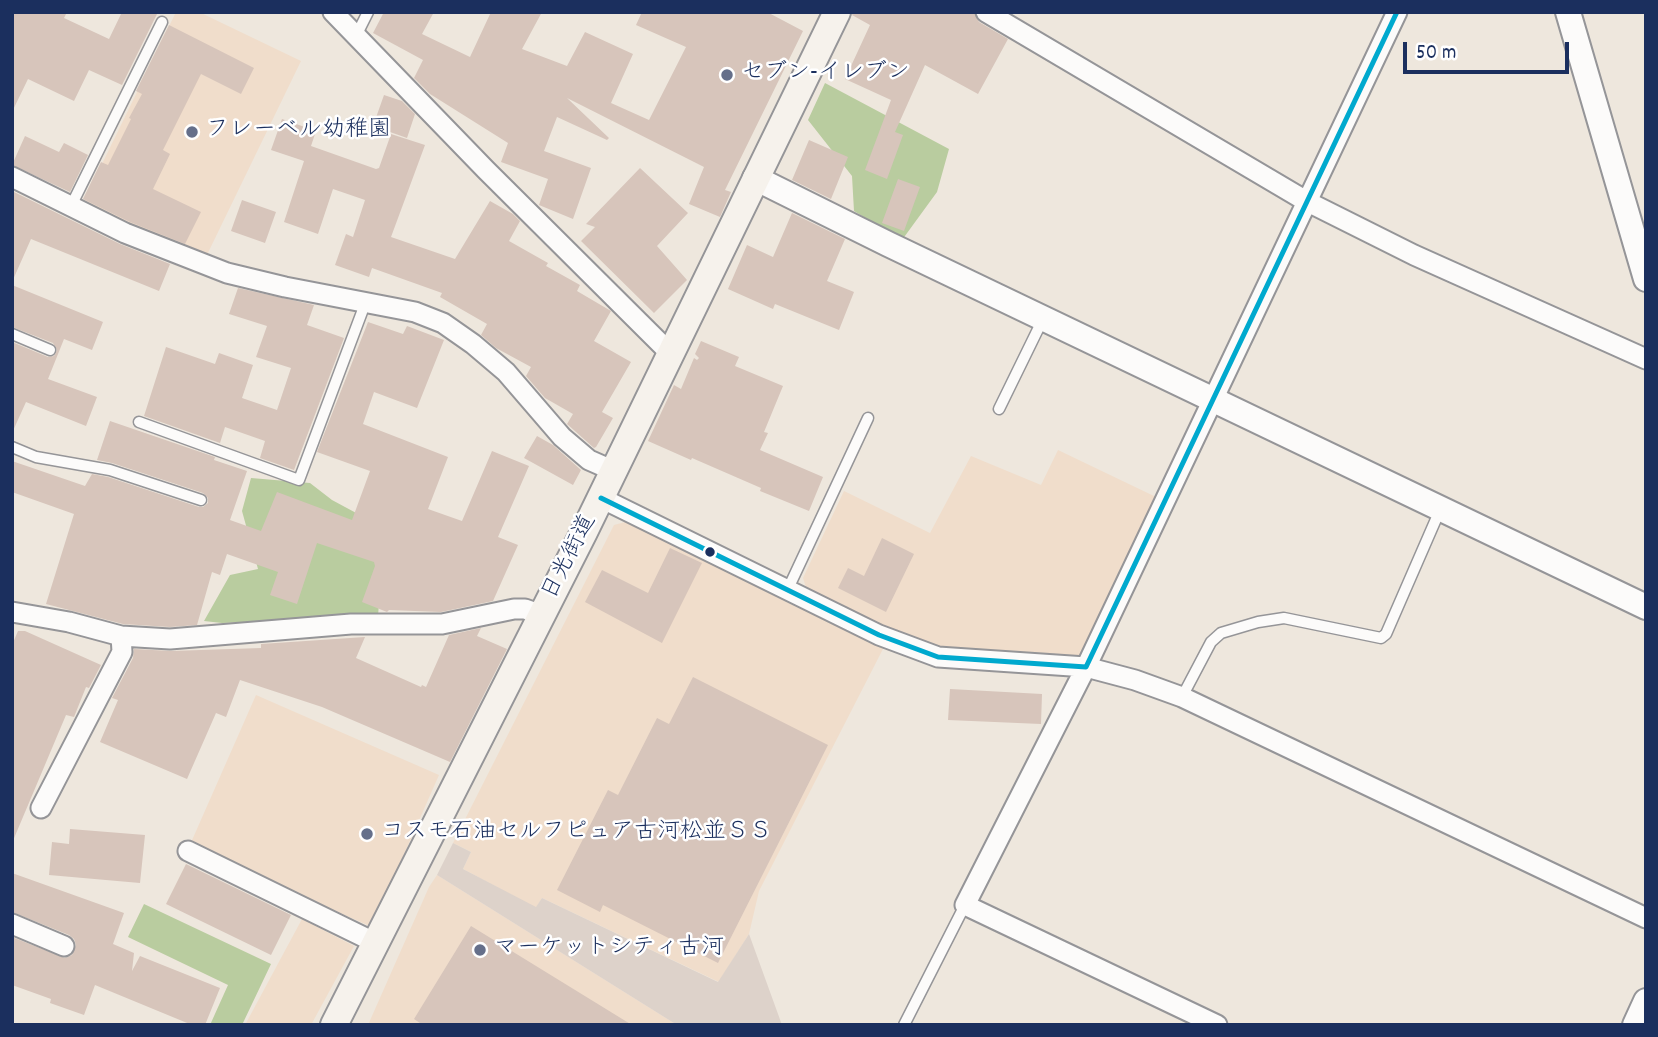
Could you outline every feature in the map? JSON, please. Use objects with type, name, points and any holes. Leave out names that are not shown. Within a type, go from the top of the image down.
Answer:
[{"type":"main road","name":"日光街道","points":[[334,1025],[601,498],[837,12]]},
{"type":"street","points":[[333,12],[486,170],[670,353]]},
{"type":"street","points":[[986,12],[1306,201],[1414,255],[1646,359]]},
{"type":"street","points":[[1217,1025],[965,905],[1086,667],[1397,12]]},
{"type":"street","points":[[1568,12],[1646,279]]},
{"type":"street","points":[[12,177],[125,233],[227,273],[415,312],[443,323],[506,372],[562,437],[589,460],[614,471]]},
{"type":"street","points":[[755,178],[1043,319],[1646,607]]},
{"type":"street","points":[[601,498],[880,635],[938,657],[1086,667],[1135,680],[1182,697],[1646,918]]},
{"type":"street","points":[[12,612],[69,622],[121,636],[170,639],[351,624],[442,624],[514,609],[525,609],[542,615]]},
{"type":"street","points":[[41,808],[122,652],[121,636]]},
{"type":"street","points":[[188,851],[376,943]]},
{"type":"street","points":[[12,924],[64,946]]},
{"type":"street","points":[[1635,1025],[1646,1001]]},
{"type":"lane","points":[[356,36],[368,12]]},
{"type":"lane","points":[[71,206],[162,22]]},
{"type":"lane","points":[[139,422],[299,480],[362,312],[363,301]]},
{"type":"lane","points":[[999,409],[1043,319]]},
{"type":"lane","points":[[12,334],[50,350]]},
{"type":"lane","points":[[787,591],[868,418]]},
{"type":"lane","points":[[12,447],[36,457],[110,470],[201,500]]},
{"type":"lane","points":[[1182,697],[1211,642],[1221,633],[1258,622],[1283,618],[1381,638],[1386,634],[1441,508]]},
{"type":"lane","points":[[904,1025],[965,905]]},
{"type":"shaded area","name":"フレーベル幼稚園","points":[[176,12],[199,12],[301,61],[204,261],[83,203]]},
{"type":"shaded area","points":[[1058,450],[1156,497],[1086,651],[1078,657],[935,650],[808,594],[803,578],[844,491],[930,533],[971,456],[1041,485]]},
{"type":"shaded area","points":[[629,521],[884,647],[759,891],[749,934],[719,982],[542,898],[536,908],[463,869],[471,852],[453,843],[614,525]]},
{"type":"shaded area","points":[[256,695],[439,775],[372,927],[189,847]]},
{"type":"shaded area","points":[[453,843],[471,852],[463,869],[536,907],[542,898],[718,982],[749,934],[782,1025],[677,1025],[437,875]]},
{"type":"shaded area","name":"マーケットシティ古河","points":[[437,875],[677,1025],[368,1025],[429,887]]},
{"type":"shaded area","points":[[302,919],[354,946],[311,1025],[245,1025]]},
{"type":"green space","points":[[825,83],[949,149],[937,192],[902,240],[854,211],[852,176],[808,120]]},
{"type":"green space","points":[[251,478],[310,483],[332,500],[384,528],[378,617],[222,623],[204,621],[230,575],[258,569],[242,511]]},
{"type":"green space","points":[[144,904],[271,964],[242,1025],[210,1025],[228,985],[128,937]]},
{"type":"building","points":[[12,12],[67,12],[64,18],[109,39],[122,12],[158,12],[122,85],[89,70],[74,101],[28,79],[12,112]]},
{"type":"building","points":[[384,12],[434,12],[422,34],[470,57],[491,12],[542,12],[522,49],[567,66],[585,32],[633,54],[611,103],[649,120],[686,47],[636,25],[642,12],[767,12],[803,31],[725,190],[731,192],[720,217],[689,204],[704,167],[567,98],[609,138],[607,140],[557,117],[544,151],[591,168],[573,219],[539,205],[548,179],[501,162],[508,143],[430,94],[414,78],[423,60],[373,33]]},
{"type":"building","points":[[853,12],[974,12],[979,22],[1008,39],[978,94],[925,65],[895,132],[903,135],[887,179],[865,170],[891,100],[845,79],[870,25],[852,15]]},
{"type":"building","points":[[169,25],[254,68],[241,94],[201,74],[163,150],[170,154],[153,189],[201,212],[185,244],[83,199],[101,162],[108,165],[131,119],[129,118],[142,94],[136,91]]},
{"type":"building","points":[[384,95],[402,101],[415,114],[407,138],[373,126]]},
{"type":"building","points":[[282,119],[316,131],[311,146],[376,169],[379,168],[391,134],[425,145],[391,237],[455,259],[490,201],[520,221],[509,241],[548,263],[546,266],[580,285],[577,291],[611,311],[594,341],[631,362],[602,412],[613,418],[596,447],[567,424],[573,414],[545,398],[526,376],[531,367],[496,348],[481,335],[487,324],[440,297],[442,293],[372,268],[369,277],[335,265],[346,234],[353,237],[365,200],[333,189],[318,234],[284,222],[304,161],[271,150]]},
{"type":"building","points":[[25,136],[59,152],[64,143],[88,155],[70,192],[12,165]]},
{"type":"building","points":[[809,140],[848,157],[831,199],[792,180]]},
{"type":"building","points":[[640,168],[688,213],[657,246],[687,280],[654,313],[581,241],[595,227],[586,224]]},
{"type":"building","points":[[898,179],[920,187],[904,231],[882,223]]},
{"type":"building","points":[[12,191],[120,244],[170,264],[159,291],[31,239],[12,282]]},
{"type":"building","points":[[242,200],[276,212],[265,243],[231,231]]},
{"type":"building","points":[[792,213],[845,239],[827,281],[854,292],[839,330],[775,304],[773,309],[728,289],[747,245],[773,257]]},
{"type":"building","points":[[12,285],[103,322],[92,350],[64,339],[48,379],[97,397],[86,426],[26,402],[12,433],[12,342],[48,357],[54,356],[57,350],[53,343],[12,327]]},
{"type":"building","points":[[238,288],[314,305],[307,325],[344,338],[294,470],[260,458],[265,441],[225,427],[220,443],[144,416],[166,347],[215,364],[219,353],[253,365],[242,398],[277,410],[291,368],[256,357],[267,326],[229,314]]},
{"type":"building","points":[[368,322],[403,334],[407,326],[444,340],[417,408],[374,392],[363,424],[448,457],[428,509],[462,521],[492,451],[529,466],[498,537],[518,545],[493,601],[441,612],[387,612],[362,602],[375,566],[374,562],[317,543],[297,604],[270,595],[278,572],[227,554],[220,575],[212,572],[197,625],[170,627],[123,624],[46,604],[74,514],[12,492],[12,461],[85,486],[92,474],[199,507],[208,503],[208,498],[203,493],[97,460],[110,421],[215,457],[214,460],[247,471],[230,520],[261,531],[277,492],[352,520],[370,471],[317,452]]},
{"type":"building","points":[[701,341],[739,357],[735,366],[783,386],[764,432],[768,433],[760,450],[823,477],[809,511],[648,441],[674,385],[681,389],[694,358],[699,358],[695,354]]},
{"type":"building","points":[[537,436],[553,445],[581,470],[573,485],[524,458]]},
{"type":"building","points":[[882,538],[914,554],[886,612],[838,588],[848,568],[864,576]]},
{"type":"building","points":[[670,548],[702,563],[662,643],[585,602],[602,570],[648,593]]},
{"type":"building","points":[[481,628],[477,636],[507,649],[450,762],[322,707],[240,680],[226,717],[216,713],[187,779],[100,742],[118,700],[112,698],[133,658],[134,649],[171,651],[261,648],[261,644],[365,637],[356,658],[426,687],[449,635]]},
{"type":"building","points":[[18,631],[25,631],[101,665],[89,688],[86,687],[74,717],[66,715],[12,843],[12,645]]},
{"type":"building","points":[[693,677],[828,745],[718,963],[603,905],[600,912],[557,890],[608,790],[618,795],[657,718],[669,724]]},
{"type":"building","points":[[950,689],[1042,694],[1041,724],[948,720]]},
{"type":"building","points":[[70,829],[145,835],[140,883],[49,875],[52,842],[69,844]]},
{"type":"building","points":[[186,864],[291,915],[271,955],[166,904]]},
{"type":"building","points":[[12,873],[124,913],[113,944],[134,953],[132,971],[140,956],[220,988],[205,1025],[192,1025],[95,985],[84,1015],[12,985],[12,937],[65,958],[72,955],[76,945],[69,935],[12,912]]},
{"type":"building","points":[[471,926],[632,1025],[423,1025],[414,1019]]},
{"type":"transit line","points":[[601,498],[879,635],[938,657],[1086,667],[1397,12]]},
{"type":"place","name":"セブン-イレブン","points":[[727,75]]},
{"type":"place","name":"フレーベル幼稚園","points":[[192,132]]},
{"type":"place","name":"コスモ石油セルフピュア古河松並ＳＳ","points":[[367,834]]},
{"type":"place","name":"マーケットシティ古河","points":[[480,950]]}]
